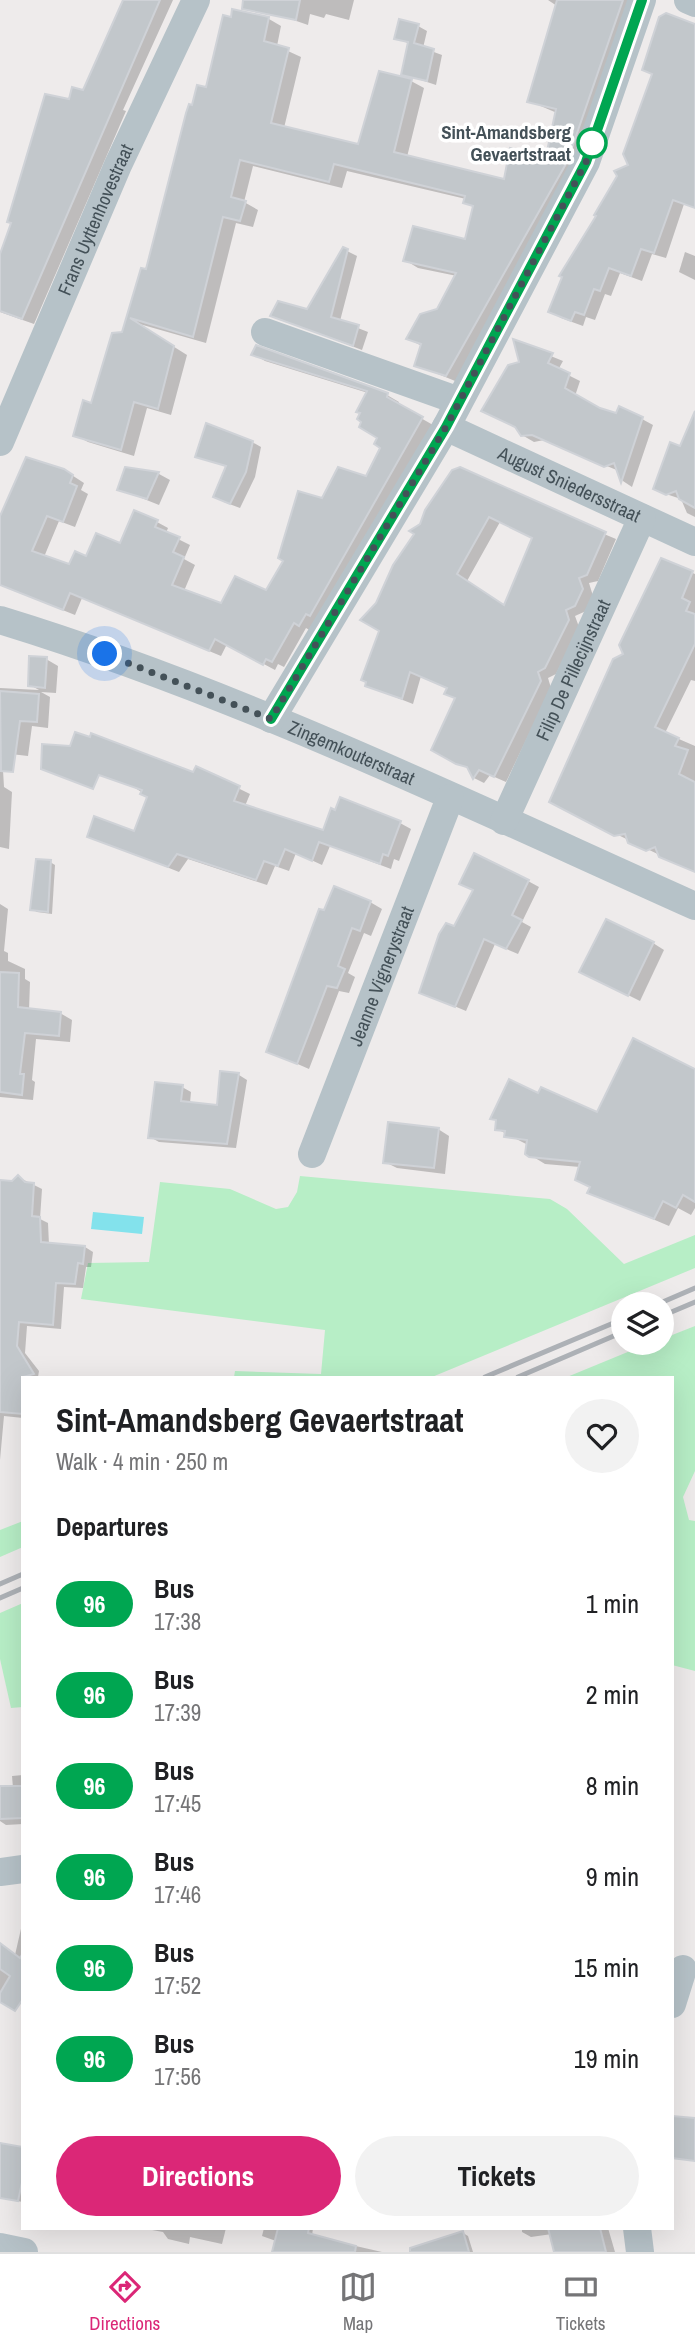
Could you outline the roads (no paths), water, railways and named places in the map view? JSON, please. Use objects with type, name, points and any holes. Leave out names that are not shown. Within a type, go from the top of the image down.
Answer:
[{"type":"street","name":"Frans Uyttenhovestraat","points":[[0,442],[118,165],[195,0]]},
{"type":"street","points":[[271,719],[446,427],[586,162],[642,0]]},
{"type":"street","points":[[688,0],[695,3]]},
{"type":"street","points":[[265,332],[459,401]]},
{"type":"street","name":"August Sniedersstraat","points":[[446,427],[695,541]]},
{"type":"street","name":"Filip De Pillecijnstraat","points":[[504,821],[642,518]]},
{"type":"street","name":"Zingemkouterstraat","points":[[0,620],[82,645],[271,719],[695,906]]},
{"type":"street","name":"Jeanne Vignerystraat","points":[[312,1154],[450,798]]},
{"type":"street","points":[[0,1872],[21,1869]]},
{"type":"street","points":[[674,1998],[683,1969]]},
{"type":"street","points":[[637,2230],[640,2252]]},
{"type":"street","points":[[0,2247],[24,2252]]},
{"type":"water","points":[[93,1212],[144,1217],[142,1234],[91,1229]]},
{"type":"railway","points":[[674,1297],[695,1288]]},
{"type":"railway","points":[[674,1311],[695,1302]]},
{"type":"railway","points":[[487,1376],[611,1324]]},
{"type":"railway","points":[[520,1376],[611,1337]]},
{"type":"railway","points":[[0,1584],[21,1575]]},
{"type":"railway","points":[[0,1598],[21,1589]]},
{"type":"place","name":"Sint-Amandsberg Gevaertstraat","points":[[592,143]]}]
